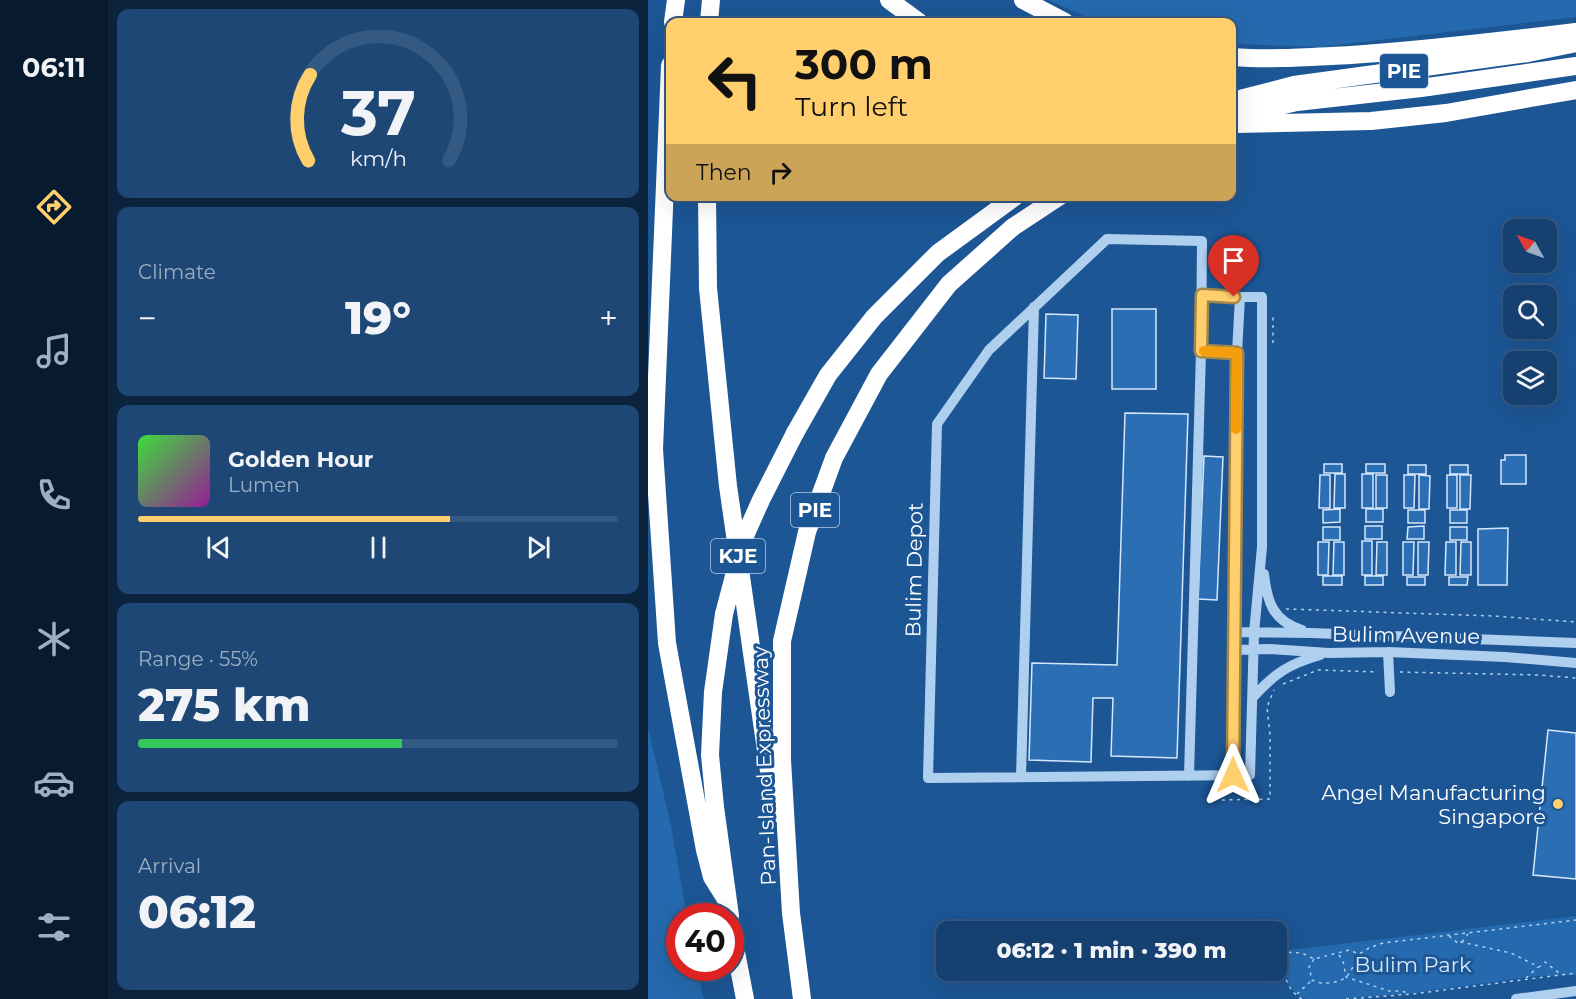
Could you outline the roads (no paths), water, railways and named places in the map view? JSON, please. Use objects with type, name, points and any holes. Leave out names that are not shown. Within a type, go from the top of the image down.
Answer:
[{"type":"highway","points":[[674,18],[676,0]]},
{"type":"highway","points":[[709,18],[711,0]]},
{"type":"highway","points":[[889,0],[914,18]]},
{"type":"highway","points":[[1023,0],[1057,18]]},
{"type":"highway","points":[[1236,57],[1322,57],[1516,40],[1576,32]]},
{"type":"highway","name":"PIE","points":[[1236,99],[1294,85],[1528,54],[1576,44]]},
{"type":"highway","name":"PIE","points":[[1236,120],[1261,110],[1297,102],[1421,88],[1576,66]]},
{"type":"highway","points":[[1236,122],[1371,121],[1446,113],[1576,90]]},
{"type":"highway","points":[[666,162],[654,449],[667,643],[705,850],[712,877],[724,903]]},
{"type":"highway","name":"KJE","points":[[707,201],[708,288],[728,486],[790,913]]},
{"type":"highway","name":"Pan-Island Expressway","points":[[728,903],[710,755],[713,692],[724,614],[744,538],[760,500],[828,375],[874,317],[938,253],[1009,201]]},
{"type":"highway","name":"Pan-Island Expressway","points":[[802,999],[790,913],[782,760],[782,640],[807,532],[834,458],[879,374],[949,284],[1013,227],[1052,201]]},
{"type":"highway","name":"Pan-Island Expressway","points":[[741,981],[744,999]]},
{"type":"street","name":"Bulim Depot","points":[[1202,295],[1202,241],[1107,239],[989,350],[937,424],[928,777],[1250,775],[1253,697]]},
{"type":"street","points":[[1189,776],[1202,295],[1262,297],[1262,547],[1254,633],[1253,697]]},
{"type":"street","points":[[1228,775],[1234,650],[1239,297]]},
{"type":"street","points":[[1021,777],[1034,307]]},
{"type":"street","points":[[1201,351],[1237,353]]},
{"type":"street","points":[[1262,547],[1268,599],[1281,620],[1292,627],[1311,633]]},
{"type":"street","name":"Bulim Avenue","points":[[1234,632],[1576,644]]},
{"type":"street","name":"Bulim Avenue","points":[[1234,650],[1388,652],[1505,657],[1576,663]]},
{"type":"street","points":[[1388,652],[1390,692]]},
{"type":"street","points":[[1253,697],[1269,679],[1281,670],[1300,660],[1329,653]]},
{"type":"street","points":[[1516,999],[1576,991]]},
{"type":"place","name":"Angel Manufacturing Singapore","points":[[1558,804]]},
{"type":"park label","name":"Bulim Park","points":[[1413,964]]}]
